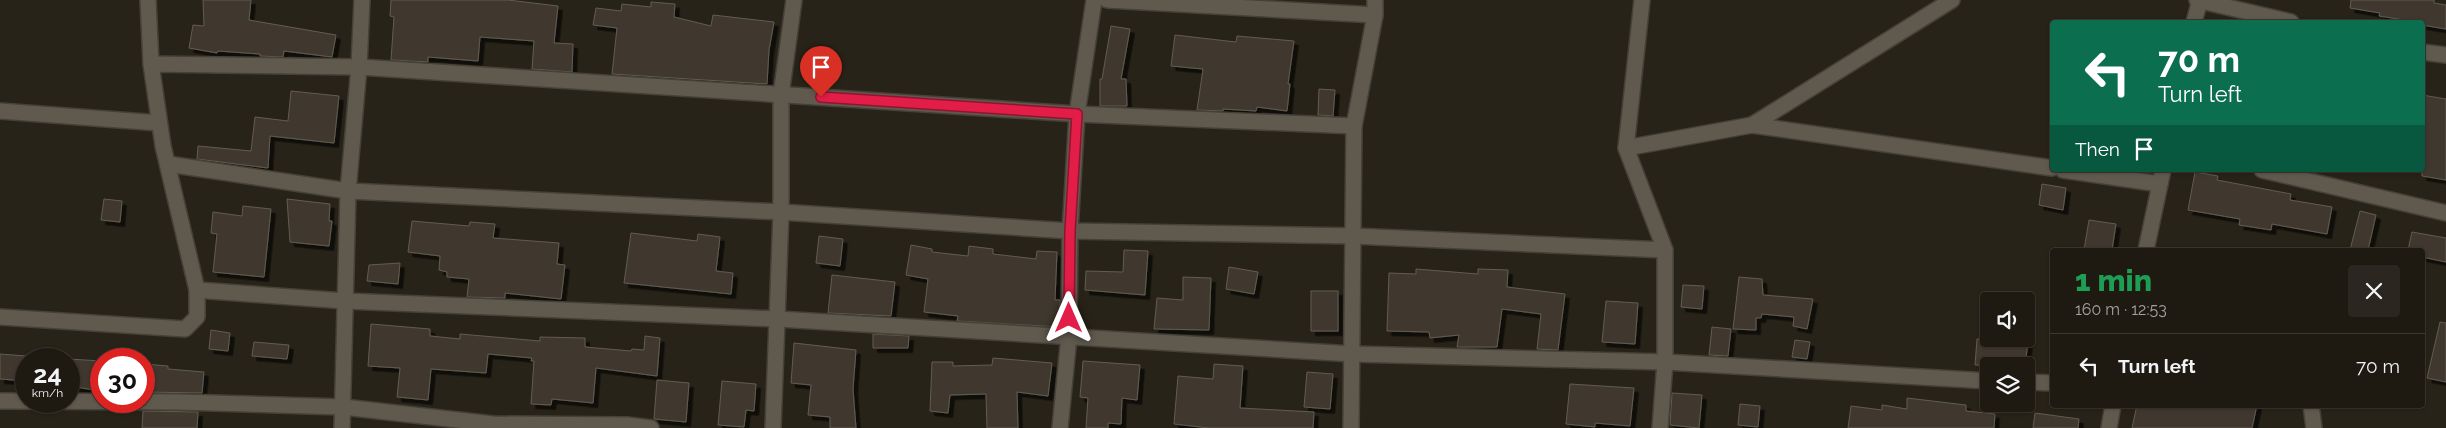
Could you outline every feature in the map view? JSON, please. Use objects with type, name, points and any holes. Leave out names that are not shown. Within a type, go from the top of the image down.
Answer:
[{"type":"street","points":[[0,317],[185,329],[198,317],[197,290],[159,123],[152,64],[148,0]]},
{"type":"street","points":[[342,428],[348,191],[359,67],[362,0]]},
{"type":"street","points":[[773,428],[781,212],[781,95],[794,0]]},
{"type":"street","points":[[1060,428],[1069,336],[1070,231],[1077,114],[1094,0]]},
{"type":"street","points":[[1107,0],[1375,8],[1354,126],[1351,428]]},
{"type":"street","points":[[1642,0],[1626,148],[1665,250],[1665,362],[1660,428]]},
{"type":"street","points":[[1752,125],[1952,0]]},
{"type":"street","points":[[2194,20],[2199,1],[2282,20]]},
{"type":"street","points":[[2425,52],[2446,55]]},
{"type":"street","points":[[152,64],[359,67],[1077,114],[1354,126]]},
{"type":"street","points":[[0,111],[159,123]]},
{"type":"street","points":[[1626,148],[1752,125],[2050,168]]},
{"type":"street","points":[[168,164],[348,191],[781,212],[1070,231],[1353,236],[1665,250]]},
{"type":"street","points":[[2092,172],[2161,177],[2146,248]]},
{"type":"street","points":[[2271,172],[2446,213]]},
{"type":"street","points":[[197,290],[345,301],[778,319],[1353,354],[1665,362],[1980,380]]},
{"type":"street","points":[[2035,382],[2050,383]]},
{"type":"street","points":[[0,402],[179,402],[343,407],[493,424],[627,425],[651,428]]},
{"type":"street","points":[[2109,428],[2112,408]]},
{"type":"street","points":[[2311,408],[2314,428]]},
{"type":"building","points":[[203,0],[251,0],[249,20],[336,35],[332,57],[284,51],[283,57],[260,56],[260,54],[218,51],[217,53],[189,48],[193,25],[204,26]]},
{"type":"building","points":[[391,0],[508,0],[558,6],[554,43],[573,44],[572,72],[532,69],[534,41],[480,37],[478,61],[428,57],[428,62],[391,60],[394,17],[390,16]]},
{"type":"building","points":[[2351,0],[2434,0],[2434,3],[2446,5],[2446,29],[2425,26],[2425,20],[2405,20],[2379,16],[2380,13],[2350,8]]},
{"type":"building","points":[[651,2],[675,4],[674,17],[711,26],[713,15],[774,22],[769,50],[767,84],[612,74],[617,28],[593,25],[596,8],[621,11],[622,4],[651,7]]},
{"type":"building","points":[[1111,26],[1130,29],[1121,79],[1126,79],[1127,106],[1100,106],[1100,79],[1102,79]]},
{"type":"building","points":[[1175,35],[1236,42],[1237,36],[1294,41],[1288,84],[1290,84],[1287,111],[1257,107],[1256,111],[1197,110],[1203,69],[1171,66]]},
{"type":"building","points":[[1319,89],[1335,90],[1333,116],[1318,115]]},
{"type":"building","points":[[291,91],[339,96],[334,143],[270,136],[268,168],[197,159],[198,146],[251,151],[255,117],[288,121]]},
{"type":"building","points":[[2425,96],[2446,99],[2446,180],[2422,176],[2422,172],[2425,172]]},
{"type":"building","points":[[2195,172],[2218,176],[2217,180],[2291,194],[2290,200],[2332,207],[2327,234],[2272,224],[2271,230],[2239,225],[2240,219],[2188,210]]},
{"type":"building","points":[[2042,184],[2066,188],[2063,210],[2039,205]]},
{"type":"building","points":[[104,199],[122,201],[120,222],[101,220]]},
{"type":"building","points":[[287,199],[330,204],[329,221],[332,221],[329,246],[290,242]]},
{"type":"building","points":[[243,206],[271,209],[264,277],[213,272],[217,234],[211,233],[213,212],[242,216]]},
{"type":"building","points":[[2360,211],[2376,215],[2368,248],[2351,248]]},
{"type":"building","points":[[2089,220],[2116,224],[2112,248],[2084,248]]},
{"type":"building","points":[[412,221],[469,226],[470,222],[495,224],[493,238],[559,243],[557,264],[565,265],[561,299],[505,293],[505,298],[467,297],[469,279],[447,277],[447,272],[439,270],[440,256],[408,252]]},
{"type":"building","points":[[2412,232],[2446,238],[2446,262],[2425,258],[2425,248],[2408,248]]},
{"type":"building","points":[[631,233],[697,241],[698,234],[720,237],[716,271],[733,273],[731,294],[624,283]]},
{"type":"building","points":[[819,236],[843,239],[840,266],[816,263]]},
{"type":"building","points":[[911,245],[932,249],[932,252],[968,256],[969,246],[993,249],[993,254],[1036,259],[1037,251],[1057,252],[1055,300],[1060,300],[1059,327],[957,321],[958,316],[924,312],[928,279],[906,275]]},
{"type":"building","points":[[1124,250],[1148,251],[1145,295],[1085,290],[1086,271],[1123,272]]},
{"type":"building","points":[[400,263],[398,284],[367,281],[369,265]]},
{"type":"building","points":[[1229,267],[1258,272],[1254,294],[1226,289]]},
{"type":"building","points":[[1416,269],[1478,274],[1478,269],[1508,270],[1507,287],[1565,294],[1558,350],[1537,349],[1541,314],[1502,309],[1497,347],[1457,347],[1459,335],[1430,338],[1429,332],[1387,331],[1389,273],[1416,274]]},
{"type":"building","points":[[832,275],[895,282],[891,316],[828,313]]},
{"type":"building","points":[[1183,277],[1211,278],[1209,330],[1154,329],[1157,298],[1183,300]]},
{"type":"building","points":[[1739,277],[1762,279],[1763,295],[1813,299],[1807,329],[1793,326],[1794,317],[1762,314],[1761,318],[1756,318],[1756,330],[1733,329]]},
{"type":"building","points":[[1683,285],[1704,286],[1702,309],[1681,307]]},
{"type":"building","points":[[1311,291],[1338,291],[1338,331],[1311,331]]},
{"type":"building","points":[[1606,301],[1638,303],[1635,344],[1602,342]]},
{"type":"building","points":[[2440,322],[2446,323],[2446,382],[2427,378]]},
{"type":"building","points":[[371,324],[430,329],[430,336],[460,339],[460,334],[540,341],[540,337],[585,338],[585,347],[631,351],[632,349],[644,350],[645,336],[660,338],[657,376],[596,368],[593,403],[552,399],[551,405],[531,404],[534,361],[531,361],[532,358],[488,354],[486,373],[431,369],[428,400],[397,397],[400,368],[368,366]]},
{"type":"building","points":[[1712,327],[1731,329],[1728,356],[1709,355]]},
{"type":"building","points":[[211,330],[230,333],[228,351],[209,349]]},
{"type":"building","points":[[873,334],[909,336],[908,348],[873,348]]},
{"type":"building","points":[[1977,339],[1980,339],[1980,347],[2027,347],[2026,357],[1980,357],[1980,365],[1975,365]]},
{"type":"building","points":[[1795,340],[1810,342],[1807,359],[1792,357]]},
{"type":"building","points":[[254,342],[289,345],[287,359],[252,356]]},
{"type":"building","points":[[794,343],[856,350],[853,389],[856,428],[830,428],[830,417],[808,415],[811,385],[791,383]]},
{"type":"building","points":[[0,354],[15,355],[15,380],[0,379]]},
{"type":"building","points":[[993,358],[1052,363],[1048,396],[1017,392],[1018,428],[987,428],[986,394],[950,395],[948,413],[930,411],[932,362],[953,362],[953,366],[992,365]]},
{"type":"building","points":[[80,360],[90,360],[90,389],[80,388]]},
{"type":"building","points":[[1083,361],[1140,365],[1137,400],[1122,398],[1121,424],[1108,423],[1108,428],[1086,428],[1088,398],[1080,397]]},
{"type":"building","points":[[1214,364],[1243,366],[1240,408],[1314,412],[1313,428],[1209,428],[1174,424],[1178,376],[1213,379]]},
{"type":"building","points":[[155,365],[168,366],[168,369],[204,372],[202,393],[155,392]]},
{"type":"building","points":[[1307,372],[1333,374],[1330,409],[1304,407]]},
{"type":"building","points":[[657,380],[689,383],[686,422],[654,419]]},
{"type":"building","points":[[722,381],[756,384],[754,411],[746,410],[744,427],[718,425]]},
{"type":"building","points":[[1570,384],[1634,388],[1630,426],[1595,423],[1595,427],[1566,424]]},
{"type":"building","points":[[1672,393],[1702,395],[1699,428],[1670,425]]},
{"type":"building","points":[[1907,398],[1966,405],[1966,411],[1995,414],[1994,428],[1848,428],[1851,406],[1882,410],[1882,405],[1907,409]]},
{"type":"building","points":[[1740,404],[1760,406],[1758,427],[1738,425]]},
{"type":"building","points":[[2136,408],[2256,408],[2252,428],[2132,428]]},
{"type":"building","points":[[155,411],[198,412],[197,428],[142,428],[143,413],[155,413]]},
{"type":"building","points":[[2035,413],[2079,419],[2078,428],[2033,428]]},
{"type":"route","points":[[821,97],[1077,114],[1070,231],[1069,318]]}]
